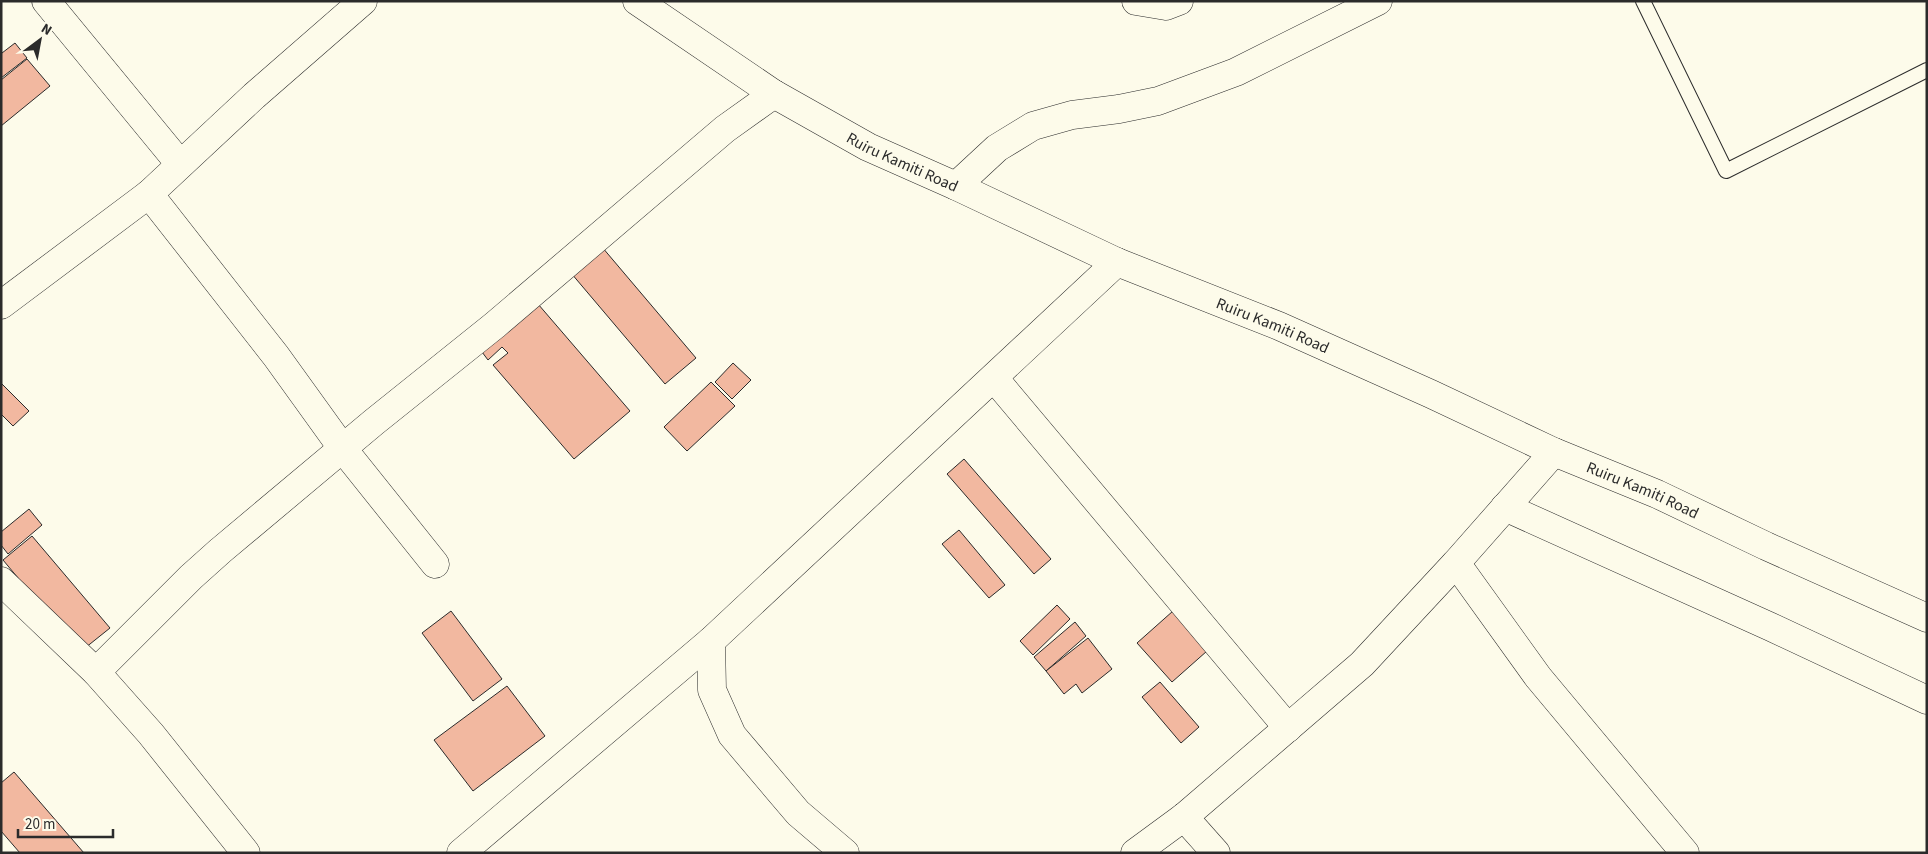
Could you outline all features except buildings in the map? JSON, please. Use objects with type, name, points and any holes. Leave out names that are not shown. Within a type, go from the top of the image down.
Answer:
[{"type":"street","points":[[46,1],[180,164]]},
{"type":"street","points":[[1,306],[149,194],[254,96],[363,1]]},
{"type":"street","name":"Ruiru Kamiti Road","points":[[637,1],[774,94],[868,147],[1117,262],[1279,326],[1554,452],[1657,494],[1766,546],[1927,618]]},
{"type":"street","points":[[1136,1],[1166,6],[1179,1]]},
{"type":"street","points":[[956,186],[997,148],[1033,126],[1072,115],[1158,101],[1236,72],[1378,1]]},
{"type":"street","points":[[96,672],[191,576],[495,325],[725,129],[774,94]]},
{"type":"street","points":[[149,194],[276,356],[343,449],[435,564]]},
{"type":"street","points":[[461,853],[710,641],[1117,262]]},
{"type":"street","points":[[994,378],[1288,728]]},
{"type":"street","points":[[1135,853],[1184,817],[1362,664],[1456,563],[1554,452]]},
{"type":"street","points":[[1505,506],[1772,627],[1927,700]]},
{"type":"street","points":[[1456,563],[1538,677],[1685,853]]},
{"type":"street","points":[[1,581],[96,672],[151,734],[246,853]]},
{"type":"street","points":[[710,641],[712,690],[732,735],[798,813],[845,853]]},
{"type":"street","points":[[1184,817],[1216,853]]},
{"type":"lane","points":[[1643,1],[1726,171],[1927,70]]}]
